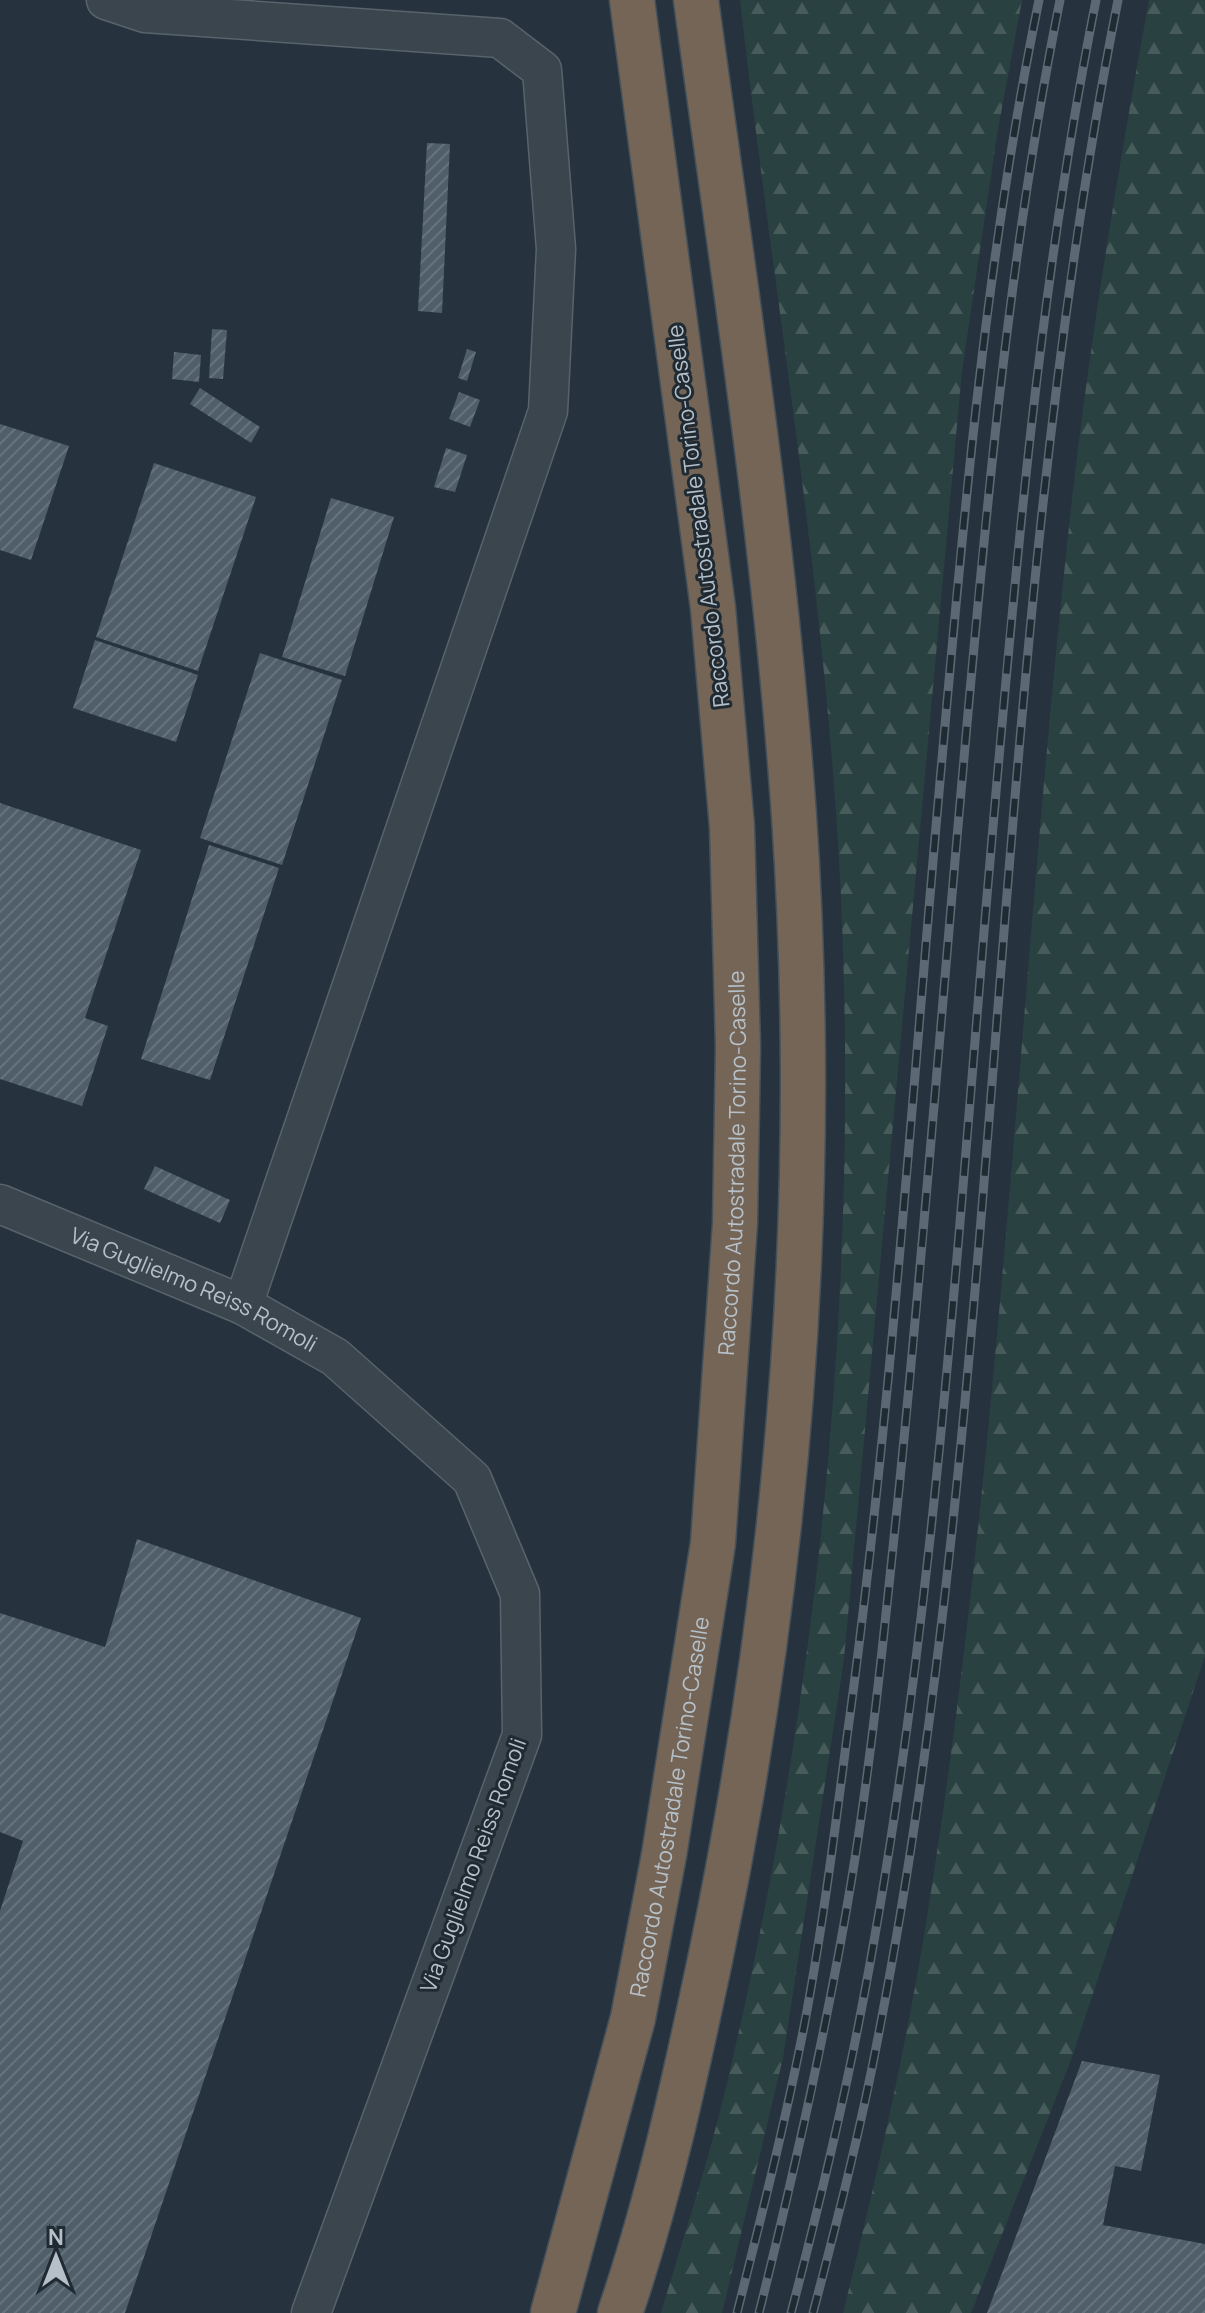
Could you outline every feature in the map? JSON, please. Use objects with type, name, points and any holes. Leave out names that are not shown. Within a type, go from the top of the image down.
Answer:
[{"type":"highway","name":"Raccordo Autostradale Torino-Caselle","points":[[553,2313],[633,2018],[664,1855],[713,1543],[735,1223],[738,1047],[729,795],[713,608],[632,0]]},
{"type":"highway","points":[[620,2313],[694,2035],[754,1722],[777,1550],[790,1410],[800,1222],[802,1046],[795,836],[777,602],[696,0]]},
{"type":"street","points":[[106,0],[145,13],[500,38],[542,70],[556,249],[548,411],[243,1305]]},
{"type":"street","name":"Via Guglielmo Reiss Romoli","points":[[0,1204],[243,1305],[335,1357],[472,1479],[520,1594],[522,1735],[311,2313]]},
{"type":"green space","points":[[740,0],[1022,0],[997,135],[962,371],[844,1659],[783,2058],[722,2313],[661,2313],[726,2087],[758,1942],[785,1795],[808,1646],[825,1497],[837,1347],[844,1196],[845,1047],[834,785],[812,561]]},
{"type":"green space","points":[[1149,0],[1205,0],[1205,1656],[1071,2060],[971,2313],[843,2313],[909,2021],[951,1752],[990,1408],[1050,717],[1075,476],[1103,272]]},
{"type":"building","points":[[427,143],[450,144],[442,313],[418,311]]},
{"type":"building","points":[[212,329],[227,330],[223,379],[209,378]]},
{"type":"building","points":[[467,349],[476,352],[467,381],[458,378]]},
{"type":"building","points":[[174,352],[201,355],[199,382],[172,379]]},
{"type":"building","points":[[200,388],[260,427],[251,443],[190,404]]},
{"type":"building","points":[[459,392],[480,400],[470,427],[449,419]]},
{"type":"building","points":[[0,424],[69,446],[31,560],[0,550]]},
{"type":"building","points":[[446,448],[467,455],[455,492],[434,487]]},
{"type":"building","points":[[154,463],[256,497],[198,671],[96,637]]},
{"type":"building","points":[[331,498],[394,517],[345,676],[282,657]]},
{"type":"building","points":[[95,640],[198,675],[176,742],[73,708]]},
{"type":"building","points":[[260,653],[342,680],[282,865],[200,838]]},
{"type":"building","points":[[0,803],[141,850],[85,1018],[108,1026],[82,1106],[0,1079]]},
{"type":"building","points":[[209,845],[279,868],[210,1080],[141,1059]]},
{"type":"building","points":[[155,1166],[230,1200],[220,1223],[144,1189]]},
{"type":"building","points":[[137,1539],[361,1618],[125,2313],[0,2313],[0,1911],[23,1841],[0,1832],[0,1613],[105,1647]]},
{"type":"building","points":[[1082,2061],[1160,2075],[1141,2171],[1115,2166],[1103,2225],[1205,2244],[1205,2313],[987,2313]]},
{"type":"railway","points":[[737,2313],[806,2016],[842,1772],[886,1401],[975,417],[1002,208],[1039,0]]},
{"type":"railway","points":[[759,2313],[822,2042],[852,1877],[871,1746],[913,1350],[998,406],[1025,202],[1060,0]]},
{"type":"railway","points":[[791,2313],[827,2170],[858,2027],[904,1747],[938,1464],[1029,446],[1058,223],[1096,0]]},
{"type":"railway","points":[[813,2313],[873,2063],[922,1775],[953,1522],[1018,759],[1043,505],[1075,252],[1118,0]]}]
